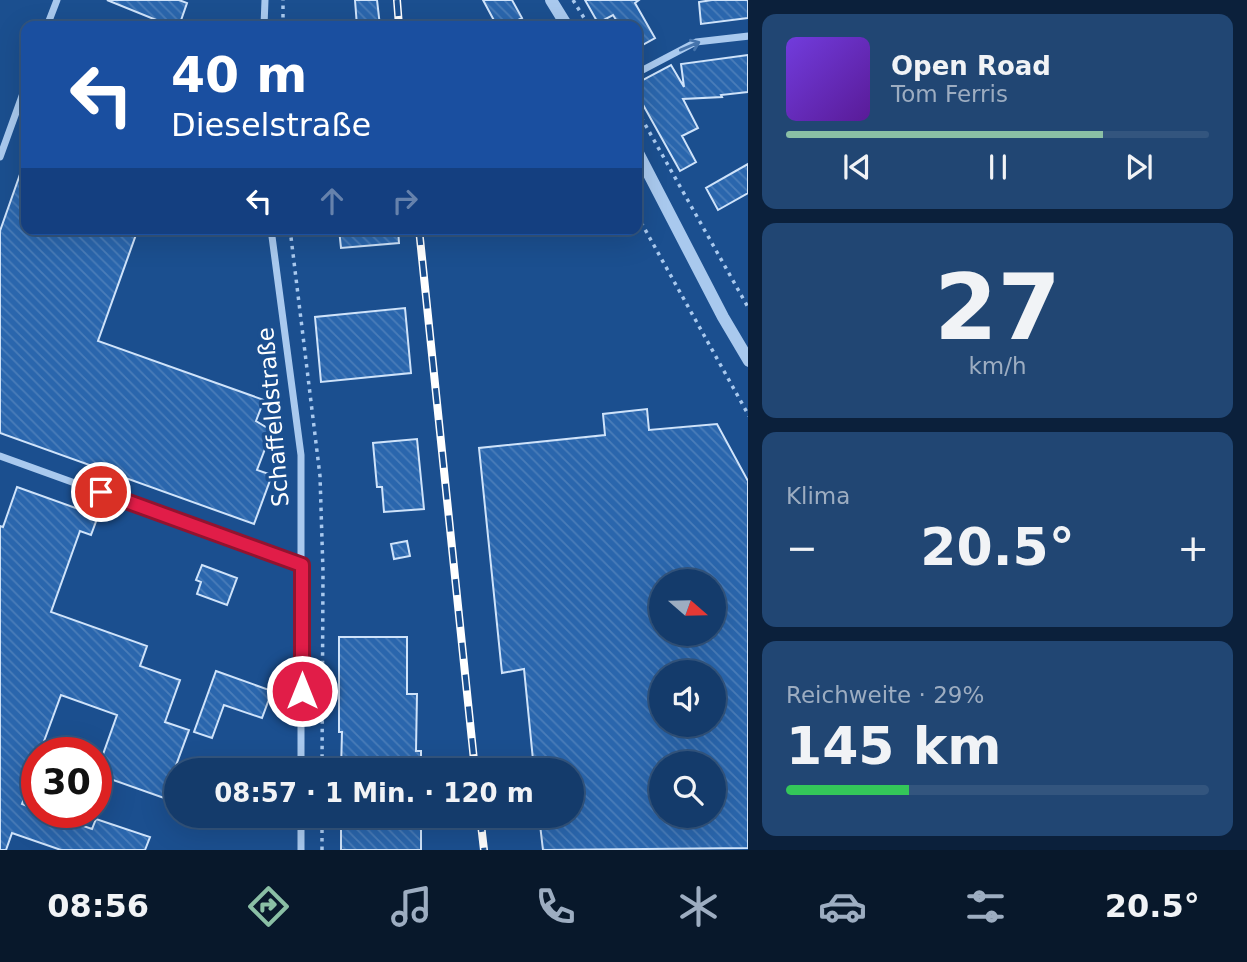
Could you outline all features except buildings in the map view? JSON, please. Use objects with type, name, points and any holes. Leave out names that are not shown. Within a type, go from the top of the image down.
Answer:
[{"type":"street","points":[[49,21],[57,0]]},
{"type":"street","points":[[264,21],[265,0]]},
{"type":"street","points":[[551,0],[564,21]]},
{"type":"street","points":[[642,70],[696,42],[748,36]]},
{"type":"street","points":[[0,157],[21,99]]},
{"type":"street","points":[[642,161],[748,360]]},
{"type":"street","name":"Schaffeldstraße","points":[[272,235],[301,455],[301,758]]},
{"type":"street","points":[[0,456],[302,565]]},
{"type":"street","points":[[301,828],[301,850]]},
{"type":"path","points":[[283,0],[283,21]]},
{"type":"path","points":[[573,0],[586,21]]},
{"type":"path","points":[[642,119],[748,309]]},
{"type":"path","points":[[642,224],[748,416]]},
{"type":"path","points":[[322,828],[322,850]]},
{"type":"railway","points":[[397,0],[399,21]]},
{"type":"railway","points":[[420,235],[474,758]]},
{"type":"railway","points":[[481,828],[484,850]]},
{"type":"route","points":[[101,492],[302,565],[302,691]]}]
